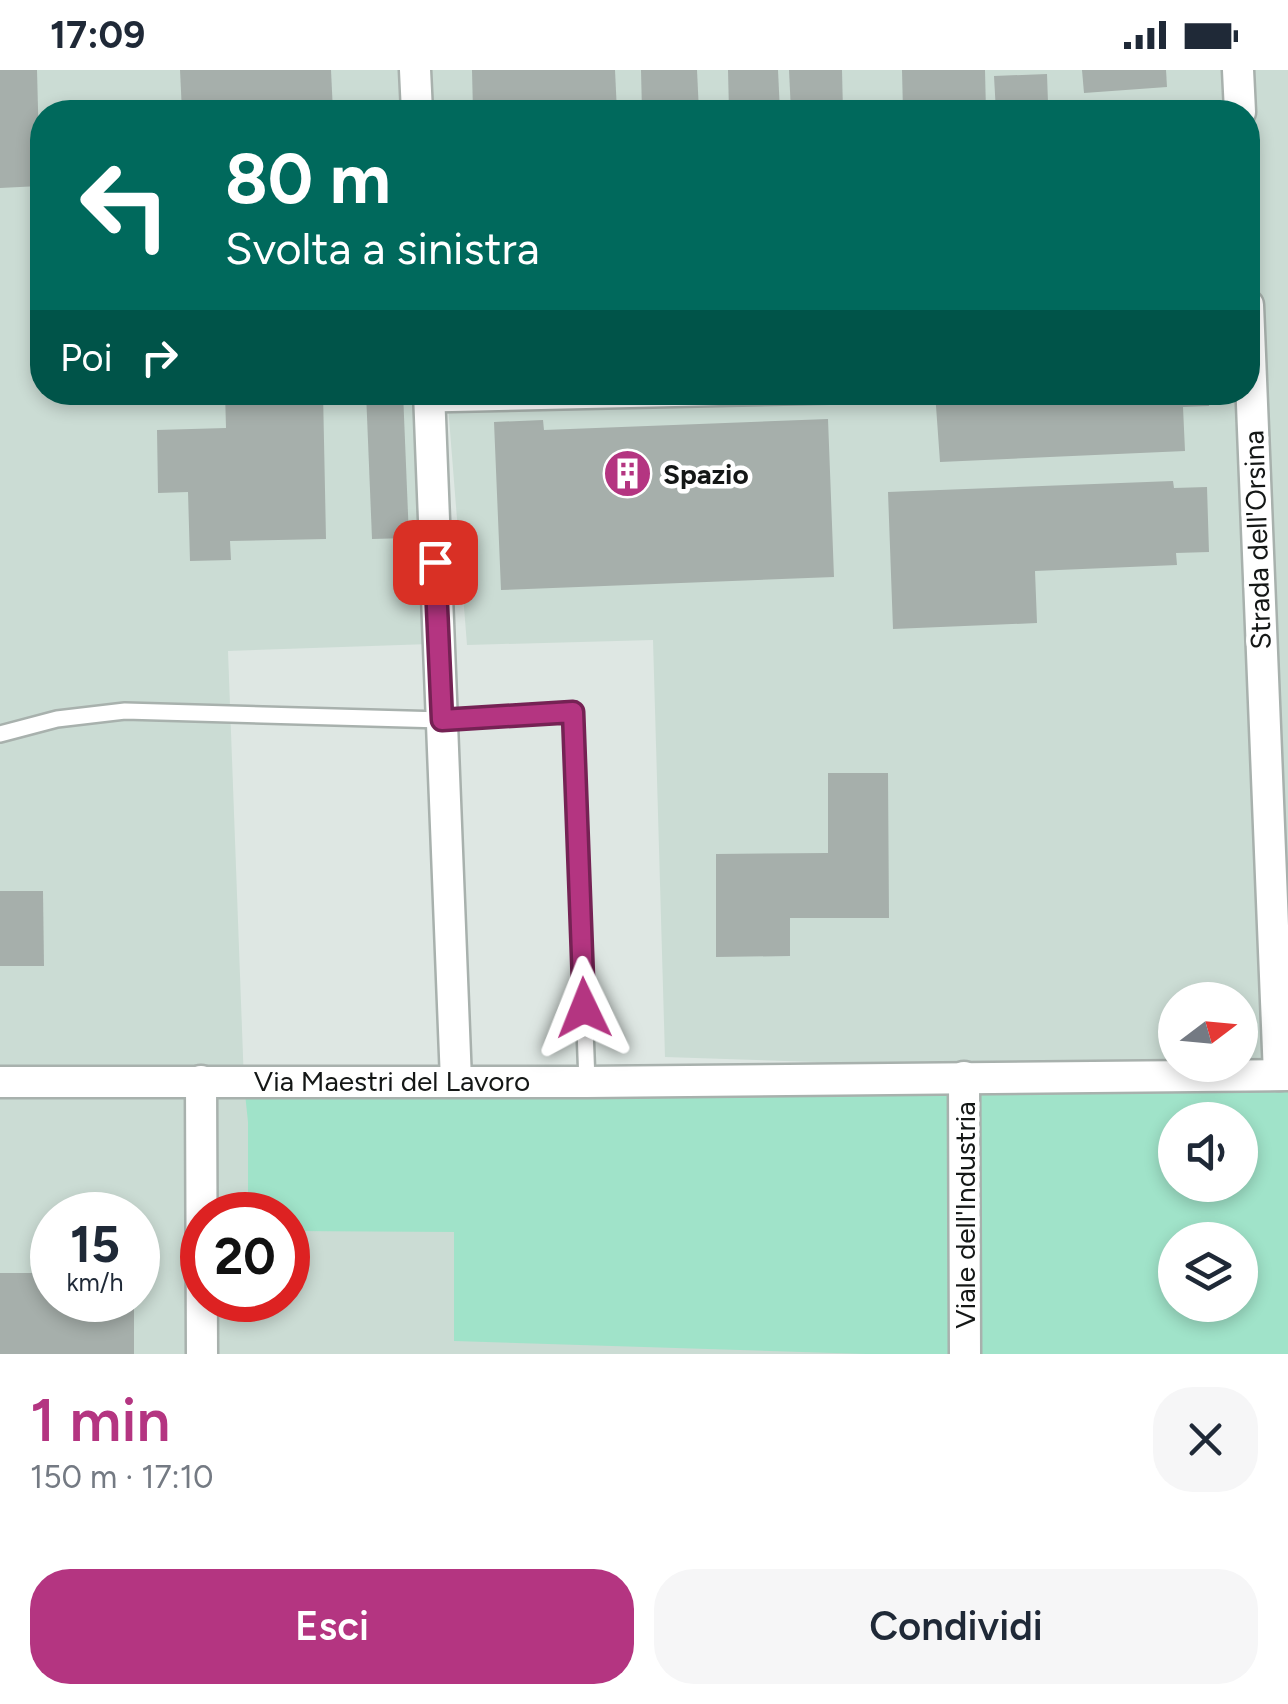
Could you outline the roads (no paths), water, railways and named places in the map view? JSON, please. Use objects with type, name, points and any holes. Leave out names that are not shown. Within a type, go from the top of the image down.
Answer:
[{"type":"street","points":[[415,70],[416,100]]},
{"type":"street","points":[[1238,70],[1239,100]]},
{"type":"street","points":[[429,405],[456,1080]]},
{"type":"street","name":"Strada dell'Orsina","points":[[1253,405],[1283,1075]]},
{"type":"street","name":"Via Maestri del Lavoro","points":[[0,1082],[588,1082],[1283,1075]]},
{"type":"street","name":"Viale dell'Industria","points":[[964,1077],[964,1354]]},
{"type":"street","points":[[201,1082],[202,1354]]},
{"type":"lane","points":[[0,734],[56,719],[125,711],[442,720],[573,712],[588,1082]]},
{"type":"place","name":"Spazio","points":[[628,474]]}]
